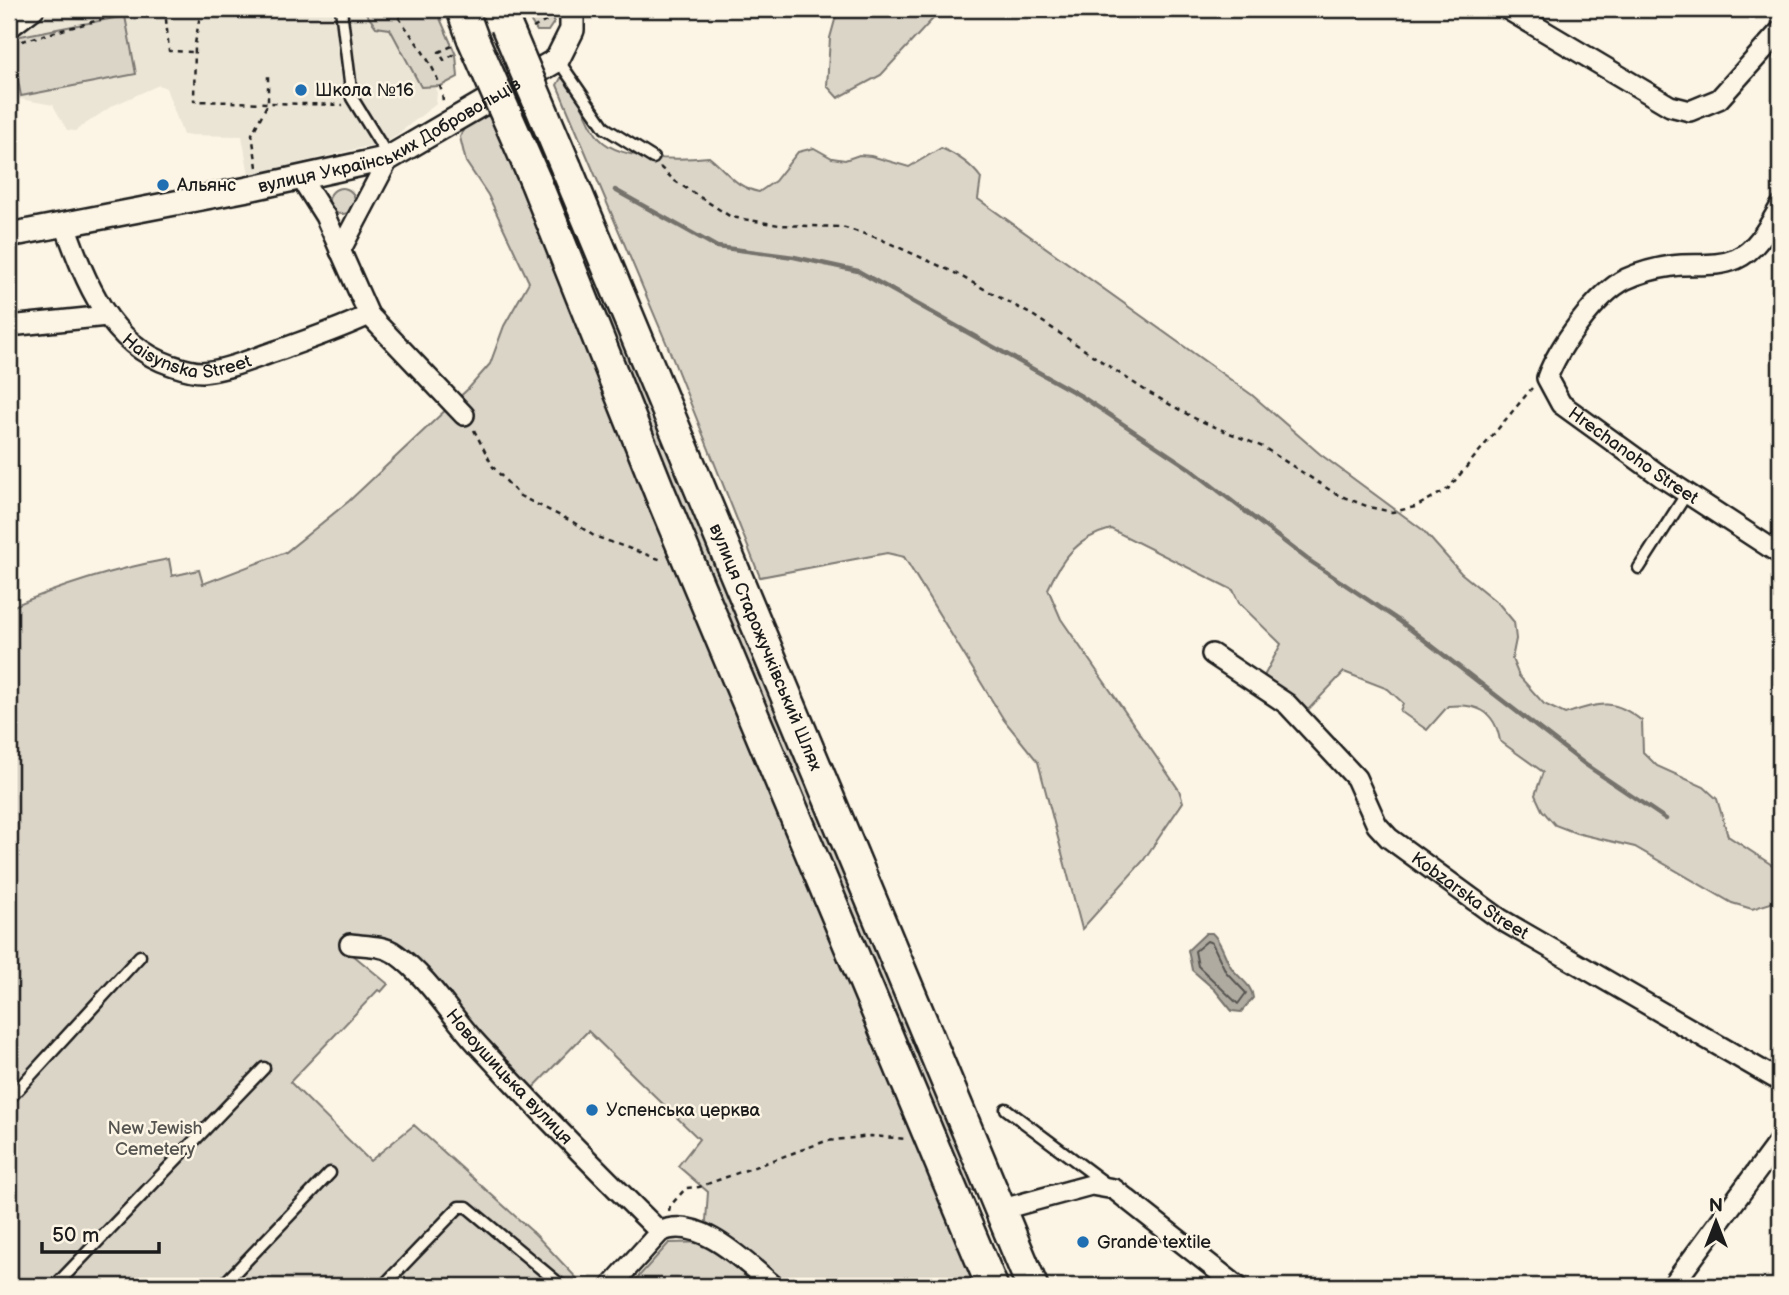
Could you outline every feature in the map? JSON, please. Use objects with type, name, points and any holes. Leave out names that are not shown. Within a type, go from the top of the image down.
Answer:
[{"type":"main road","name":"вулиця Старожучківський Шлях","points":[[464,9],[463,45],[535,180],[693,571],[992,1286]]},
{"type":"main road","name":"вулиця Старожучківський Шлях","points":[[511,21],[566,167],[1032,1286]]},
{"type":"street","points":[[9,28],[34,9]]},
{"type":"street","points":[[1507,9],[1529,14],[1670,106],[1690,111],[1719,99],[1780,31]]},
{"type":"street","points":[[557,60],[572,30],[564,12]]},
{"type":"street","name":"вулиця Українських Добровольців","points":[[9,235],[301,178],[389,158],[444,123],[557,60]]},
{"type":"street","points":[[340,251],[389,158]]},
{"type":"street","points":[[301,178],[325,216],[369,315],[464,415]]},
{"type":"street","points":[[1547,378],[1556,354],[1610,290],[1627,279],[1661,268],[1706,266],[1737,259],[1760,241],[1780,207]]},
{"type":"street","points":[[65,225],[80,269],[107,316]]},
{"type":"street","name":"Haisynska Street","points":[[9,326],[107,316],[141,351],[153,359],[200,372],[240,363],[369,315]]},
{"type":"street","name":"Hrechanoho Street","points":[[1547,378],[1561,404],[1687,494],[1780,554]]},
{"type":"street","name":"Kobzarska Street","points":[[1212,654],[1287,704],[1356,778],[1377,825],[1389,838],[1500,919],[1780,1081]]},
{"type":"street","name":"Новоушицька вулиця","points":[[350,944],[384,948],[395,953],[426,983],[456,1021],[525,1097],[664,1230]]},
{"type":"street","points":[[1672,1286],[1780,1140]]},
{"type":"street","points":[[999,1210],[1091,1185],[1114,1189],[1237,1286]]},
{"type":"street","points":[[611,1286],[664,1230],[695,1232],[717,1240],[774,1286]]},
{"type":"lane","points":[[341,9],[352,98],[389,158]]},
{"type":"lane","points":[[557,60],[605,128],[653,158]]},
{"type":"lane","points":[[1639,568],[1687,494]]},
{"type":"lane","points":[[9,1100],[140,956]]},
{"type":"lane","points":[[55,1286],[264,1068]]},
{"type":"lane","points":[[1006,1109],[1114,1189]]},
{"type":"lane","points":[[222,1286],[330,1173]]},
{"type":"lane","points":[[383,1286],[459,1207],[467,1207],[562,1286]]},
{"type":"path","points":[[9,44],[139,9]]},
{"type":"path","points":[[165,9],[169,51],[195,52]]},
{"type":"path","points":[[201,9],[195,52],[194,101],[356,105]]},
{"type":"path","points":[[393,9],[443,90],[444,123]]},
{"type":"path","points":[[511,21],[564,12]]},
{"type":"path","points":[[463,45],[444,60],[439,52],[463,45]]},
{"type":"path","points":[[257,163],[252,134],[268,103],[268,73]]},
{"type":"path","points":[[653,158],[675,181],[731,217],[779,225],[842,227],[878,238],[951,271],[1034,316],[1146,391],[1196,419],[1263,447],[1336,494],[1391,512],[1415,507],[1448,489],[1530,389],[1547,378]]},
{"type":"path","points":[[464,415],[493,467],[520,496],[573,522],[594,536],[693,571]]},
{"type":"path","points":[[664,1230],[670,1206],[686,1188],[699,1187],[826,1141],[871,1136],[903,1139],[931,1136]]},
{"type":"shaded area","name":"Школа №16","points":[[25,9],[385,9],[437,92],[436,104],[389,141],[249,175],[242,136],[183,135],[166,88],[159,85],[112,106],[75,131],[67,130],[53,105],[9,97],[9,21]]},
{"type":"green space","points":[[363,9],[436,9],[456,55],[458,77],[441,86],[421,87],[390,29],[376,27]]},
{"type":"green space","points":[[523,9],[553,9],[554,22],[548,31],[537,31]]},
{"type":"green space","points":[[838,9],[942,9],[881,75],[838,98],[827,86],[830,38]]},
{"type":"green space","points":[[125,16],[136,74],[21,96],[10,38]]},
{"type":"green space","points":[[561,78],[570,81],[596,134],[617,150],[649,157],[709,157],[738,183],[759,192],[775,181],[798,152],[814,148],[832,158],[845,160],[859,155],[871,156],[909,167],[941,148],[963,160],[981,178],[978,199],[1252,395],[1320,454],[1423,530],[1461,573],[1499,604],[1514,622],[1516,639],[1512,659],[1519,676],[1544,704],[1565,714],[1597,705],[1614,705],[1642,721],[1643,752],[1657,766],[1704,787],[1717,799],[1728,836],[1778,869],[1780,889],[1771,903],[1752,909],[1732,903],[1635,847],[1576,833],[1555,825],[1542,810],[1535,795],[1543,772],[1500,741],[1494,722],[1483,711],[1467,706],[1448,706],[1427,730],[1400,711],[1403,703],[1388,689],[1344,672],[1307,711],[1263,678],[1281,644],[1239,603],[1233,590],[1111,529],[1089,538],[1072,551],[1048,589],[1061,619],[1179,790],[1183,802],[1143,861],[1082,929],[1038,762],[1004,720],[904,557],[887,553],[760,577],[668,347],[557,85]]},
{"type":"green space","name":"New Jewish Cemetery","points":[[484,114],[500,123],[976,1286],[630,1286],[669,1243],[711,1242],[706,1221],[708,1192],[678,1166],[699,1139],[588,1031],[527,1094],[398,950],[346,949],[388,984],[381,992],[378,990],[290,1082],[370,1161],[414,1125],[535,1234],[584,1286],[9,1286],[9,608],[88,579],[148,563],[169,559],[172,576],[199,570],[203,584],[286,552],[349,501],[469,388],[490,364],[504,326],[529,282],[488,195],[466,162],[460,137],[465,126]]},
{"type":"green space","points":[[548,162],[554,164],[982,1187],[964,1194],[541,165]]},
{"type":"green space","points":[[342,188],[351,192],[355,201],[351,210],[342,214],[333,210],[329,201],[333,192]]},
{"type":"water","points":[[1206,933],[1212,933],[1231,967],[1252,993],[1253,998],[1241,1012],[1232,1011],[1215,990],[1192,970],[1188,950]]},
{"type":"waterway","points":[[615,190],[717,247],[794,257],[858,271],[1081,396],[1189,468],[1307,559],[1401,622],[1586,765],[1666,819]]},
{"type":"place","name":"Школа №16","points":[[301,90]]},
{"type":"place","name":"Альянс","points":[[163,185]]},
{"type":"place","name":"Успенська церква","points":[[592,1110]]},
{"type":"place","name":"Grande textile","points":[[1083,1242]]}]
